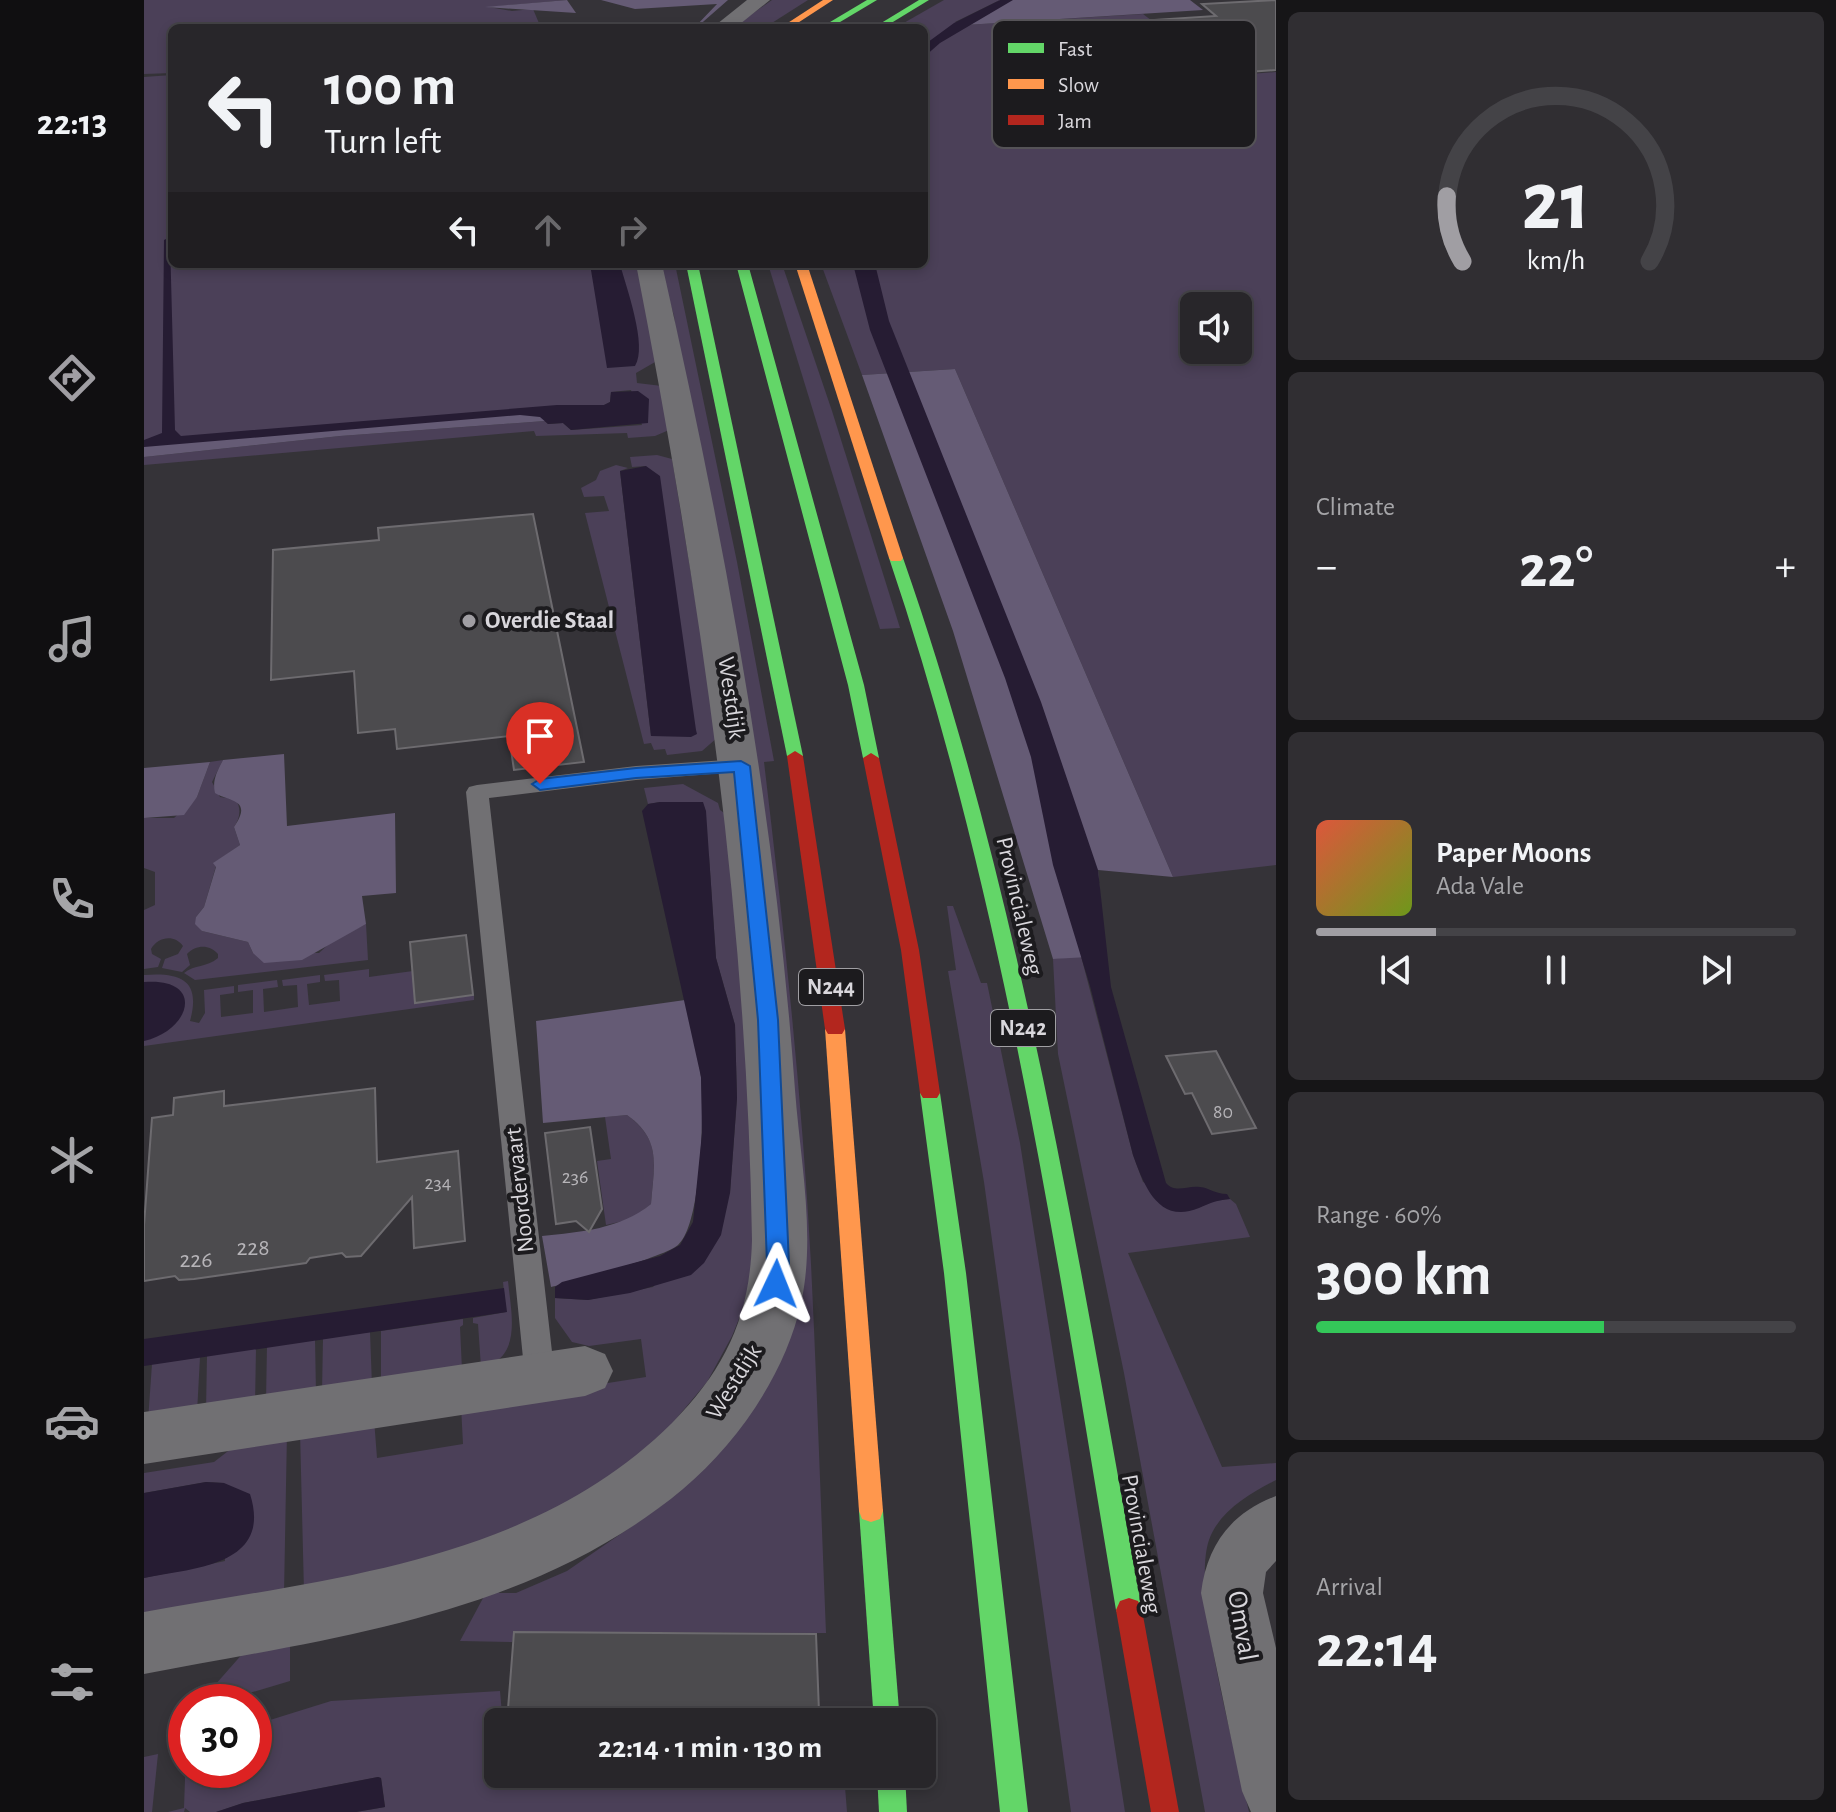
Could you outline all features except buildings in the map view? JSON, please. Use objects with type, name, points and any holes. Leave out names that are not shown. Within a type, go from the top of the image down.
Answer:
[{"type":"main road","points":[[790,24],[829,0]]},
{"type":"main road","points":[[831,24],[873,0]]},
{"type":"main road","points":[[884,24],[925,0]]},
{"type":"main road","name":"N244","points":[[693,268],[784,688],[834,1010],[886,1708]]},
{"type":"main road","points":[[743,268],[856,685],[910,950],[955,1273],[1014,1812]]},
{"type":"main road","name":"Provincialeweg","points":[[802,268],[939,689],[994,901],[1059,1210],[1165,1812]]},
{"type":"main road","points":[[892,1788],[893,1812]]},
{"type":"street","points":[[727,24],[760,0]]},
{"type":"street","name":"Westdijk","points":[[144,1643],[453,1583],[557,1541],[603,1514],[662,1470],[706,1428],[738,1381],[774,1305],[778,1264],[768,1020],[741,766],[721,625],[688,445],[650,268]]},
{"type":"street","points":[[144,1438],[563,1375]]},
{"type":"street","name":"Omval","points":[[1276,1524],[1254,1539],[1241,1556],[1234,1571],[1232,1593],[1276,1791]]},
{"type":"lane","name":"Noordervaart","points":[[563,1375],[499,1001],[477,792],[636,773],[741,766]]},
{"type":"shaded area","points":[[144,0],[567,0],[489,7],[512,11],[533,9],[539,24],[168,24],[168,73],[144,74]]},
{"type":"shaded area","points":[[567,0],[576,13],[485,7]]},
{"type":"shaded area","points":[[601,0],[728,0],[701,24],[698,24],[717,4],[635,9]]},
{"type":"shaded area","points":[[772,0],[808,0],[770,24],[738,24]]},
{"type":"shaded area","points":[[944,0],[1000,0],[955,22],[965,25],[992,23],[992,148],[1256,148],[1256,74],[1276,72],[1276,865],[1173,877],[955,369],[862,375],[822,268],[928,268],[928,24],[902,24]]},
{"type":"shaded area","points":[[1000,0],[1190,0],[1203,10],[1044,20],[992,20],[992,23],[965,25]]},
{"type":"shaded area","points":[[1000,0],[1013,0],[940,43],[928,54],[928,42],[954,23]]},
{"type":"shaded area","points":[[1143,14],[1151,20],[1046,20]]},
{"type":"shaded area","points":[[168,75],[168,268],[591,268],[597,292],[621,268],[642,268],[662,358],[636,373],[637,383],[662,386],[669,430],[655,436],[628,438],[627,433],[536,436],[534,431],[144,465],[144,457],[340,436],[545,421],[548,424],[563,423],[571,430],[642,425],[631,390],[611,392],[610,402],[604,405],[144,442],[144,77]]},
{"type":"shaded area","points":[[164,240],[168,240],[168,268],[171,268],[175,430],[181,436],[557,405],[604,405],[610,402],[611,392],[638,391],[649,399],[648,423],[571,430],[563,423],[548,424],[540,417],[520,415],[144,447],[144,440],[162,433]]},
{"type":"shaded area","points":[[591,268],[621,268],[638,331],[635,366],[607,368]]},
{"type":"shaded area","points":[[660,268],[676,268],[737,562],[774,761],[764,762],[803,1138],[826,1633],[515,1632],[512,1642],[460,1641],[489,1587],[500,1593],[516,1593],[567,1571],[661,1506],[690,1479],[783,1307],[674,316]]},
{"type":"shaded area","points":[[769,268],[783,268],[900,628],[880,629]]},
{"type":"shaded area","points":[[854,268],[876,268],[889,321],[1041,702],[1098,870],[1111,987],[1166,1183],[1178,1189],[1204,1188],[1227,1194],[1230,1199],[1185,1212],[1173,1211],[1155,1199],[1137,1167],[1090,986],[1053,865],[1031,757],[1005,678],[870,330]]},
{"type":"shaded area","points":[[955,369],[1173,877],[1098,870],[1105,956],[1053,959],[953,631],[862,375]]},
{"type":"shaded area","points":[[580,406],[545,421],[340,436],[144,457],[144,442]]},
{"type":"shaded area","points":[[657,455],[672,459],[718,737],[702,751],[667,755],[665,749],[654,750],[651,743],[644,744],[585,513],[609,511],[604,496],[584,497],[581,488],[596,480],[600,471],[616,465],[628,468],[620,471],[651,736],[646,466],[632,467],[630,457]]},
{"type":"shaded area","points":[[646,466],[660,476],[697,734],[691,737],[651,736],[620,471]]},
{"type":"shaded area","points":[[284,754],[287,826],[395,813],[396,893],[362,896],[366,924],[302,960],[264,963],[253,953],[248,942],[202,931],[195,924],[204,907],[216,867],[213,863],[240,845],[234,827],[240,806],[215,793],[214,788],[223,760]]},
{"type":"shaded area","points":[[223,760],[212,782],[220,797],[235,799],[239,806],[234,827],[240,845],[214,863],[216,866],[204,907],[196,917],[202,931],[248,942],[253,953],[319,953],[332,941],[366,924],[368,960],[195,980],[184,973],[214,961],[218,954],[207,947],[198,947],[187,954],[190,965],[182,972],[162,968],[165,959],[178,954],[183,946],[166,938],[151,949],[152,954],[161,959],[158,967],[144,969],[144,910],[155,905],[155,872],[144,868],[144,818],[174,818],[197,797],[210,762]]},
{"type":"shaded area","points":[[210,762],[197,797],[184,815],[144,818],[144,768]]},
{"type":"shaded area","points":[[683,784],[718,803],[720,810],[727,815],[762,1201],[747,1299],[732,1336],[707,1382],[655,1444],[540,1526],[304,1592],[300,1431],[374,1419],[377,1458],[463,1444],[461,1406],[646,1377],[641,1339],[589,1346],[572,1342],[555,1318],[555,1298],[588,1300],[653,1287],[730,1193],[737,1098],[735,1025],[716,958],[709,856],[660,802],[648,804],[644,788]]},
{"type":"shaded area","points":[[703,802],[706,811],[716,958],[735,1025],[737,1098],[730,1193],[721,1235],[704,1263],[691,1275],[630,1293],[588,1300],[555,1298],[555,1287],[562,1282],[660,1256],[680,1245],[693,1222],[702,1133],[701,1077],[642,811],[648,804]]},
{"type":"shaded area","points":[[947,906],[953,906],[981,983],[987,983],[1020,1143],[1125,1812],[1071,1812],[984,1182],[948,971],[956,970]]},
{"type":"shaded area","points":[[1081,956],[1133,1155],[1143,1182],[1200,1207],[1212,1201],[1230,1199],[1236,1204],[1250,1237],[1128,1253],[1222,1467],[1276,1463],[1276,1480],[1246,1497],[1220,1520],[1209,1540],[1205,1564],[1210,1634],[1249,1812],[1205,1812],[1124,1373],[1058,1054],[1053,959]]},
{"type":"shaded area","points":[[369,969],[369,977],[413,971],[416,1003],[474,995],[474,1000],[144,1046],[144,975],[169,975],[185,982],[193,997],[190,1021],[199,1023],[205,1013],[204,990],[234,986],[234,993],[220,995],[221,1017],[253,1013],[253,990],[238,992],[238,985],[277,980],[278,987],[263,989],[264,1012],[298,1007],[297,985],[283,986],[282,980],[320,975],[320,982],[307,984],[309,1005],[340,1001],[339,980],[325,981],[324,975]]},
{"type":"shaded area","points":[[144,982],[163,983],[176,988],[183,996],[185,1006],[173,1026],[144,1041]]},
{"type":"shaded area","points":[[685,1000],[700,1068],[702,1094],[700,1166],[686,1233],[678,1245],[656,1256],[551,1287],[542,1236],[600,1228],[639,1212],[651,1204],[654,1165],[646,1134],[627,1115],[543,1123],[536,1021]]},
{"type":"shaded area","points":[[627,1115],[638,1124],[651,1144],[654,1165],[651,1204],[632,1219],[606,1225],[597,1161],[611,1159],[605,1117]]},
{"type":"shaded area","points":[[508,1281],[512,1320],[509,1344],[503,1355],[481,1367],[478,1324],[473,1323],[473,1318],[506,1312],[503,1282]]},
{"type":"shaded area","points":[[504,1288],[507,1312],[144,1366],[144,1339]]},
{"type":"shaded area","points":[[463,1319],[460,1327],[462,1370],[381,1383],[381,1331]]},
{"type":"shaded area","points":[[370,1332],[372,1386],[322,1393],[323,1338]]},
{"type":"shaded area","points":[[315,1339],[316,1394],[266,1402],[267,1345]]},
{"type":"shaded area","points":[[256,1348],[255,1404],[206,1412],[207,1355]]},
{"type":"shaded area","points":[[200,1357],[197,1413],[148,1421],[152,1364]]},
{"type":"shaded area","points":[[287,1432],[284,1594],[144,1622],[144,1578],[225,1561],[224,1483],[206,1482],[144,1493],[144,1473],[214,1462],[245,1438]]},
{"type":"shaded area","points":[[206,1482],[224,1483],[250,1494],[254,1518],[250,1536],[239,1550],[224,1559],[184,1571],[144,1578],[144,1493]]},
{"type":"shaded area","points":[[290,1635],[290,1681],[272,1686],[216,1684],[252,1643]]},
{"type":"shaded area","points":[[500,1691],[501,1708],[484,1708],[484,1788],[845,1788],[847,1812],[356,1812],[385,1807],[381,1778],[378,1777],[243,1803],[216,1812],[190,1812],[185,1808],[184,1812],[168,1812],[184,1808],[185,1788],[272,1788],[272,1719],[331,1701]]},
{"type":"shaded area","points":[[158,1754],[152,1812],[144,1812],[144,1757]]},
{"type":"shaded area","points":[[381,1778],[385,1807],[356,1812],[216,1812],[243,1803]]},
{"type":"traffic: fast","points":[[831,24],[873,0]]},
{"type":"traffic: fast","points":[[884,24],[925,0]]},
{"type":"traffic: fast","points":[[693,268],[795,756]]},
{"type":"traffic: fast","points":[[743,268],[856,685],[871,758]]},
{"type":"traffic: fast","points":[[896,558],[924,640],[970,804],[1023,1033],[1129,1610]]},
{"type":"traffic: fast","points":[[930,1093],[955,1273],[1014,1812]]},
{"type":"traffic: fast","points":[[871,1511],[886,1708]]},
{"type":"traffic: fast","points":[[892,1788],[893,1812]]},
{"type":"traffic: slow","points":[[790,24],[829,0]]},
{"type":"traffic: slow","points":[[802,268],[896,558]]},
{"type":"traffic: slow","points":[[835,1029],[871,1511]]},
{"type":"traffic: jam","points":[[795,756],[835,1029]]},
{"type":"traffic: jam","points":[[871,758],[910,950],[930,1093]]},
{"type":"traffic: jam","points":[[1129,1610],[1165,1812]]},
{"type":"place","name":"Overdie Staal","points":[[469,621]]},
{"type":"route","points":[[540,784],[741,766],[768,1020],[778,1264],[776,1284]]}]
